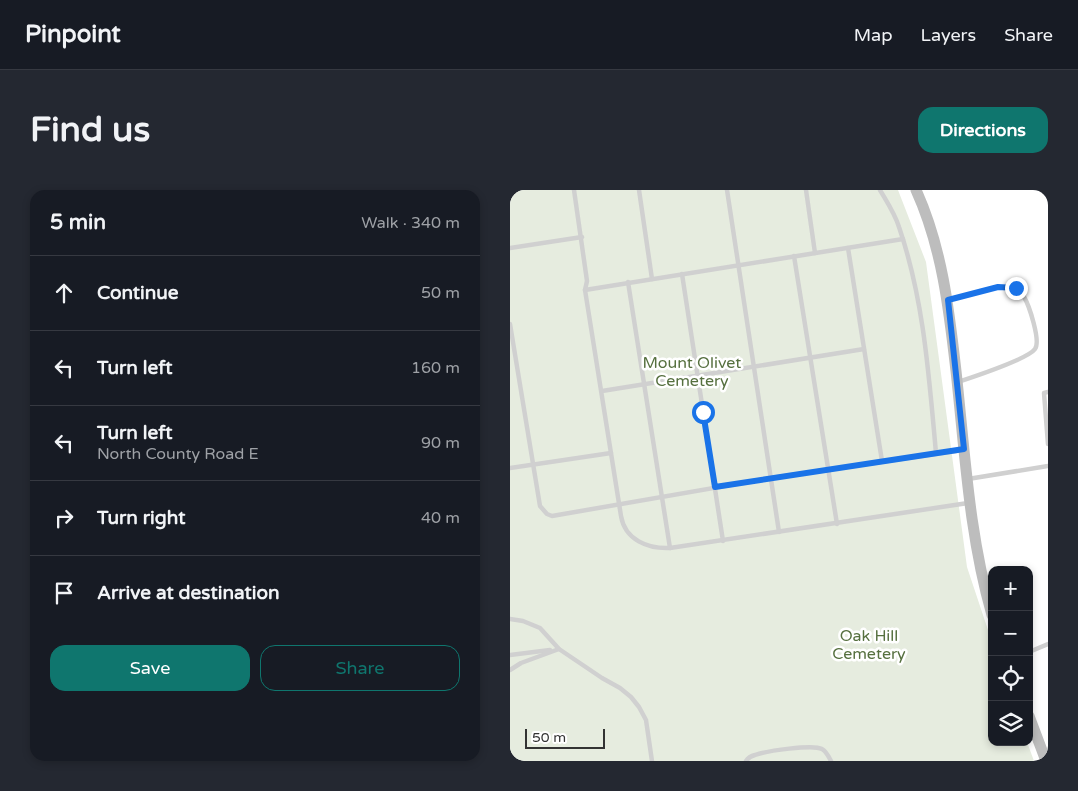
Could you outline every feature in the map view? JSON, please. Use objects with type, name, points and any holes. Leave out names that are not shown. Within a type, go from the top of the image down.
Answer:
[{"type":"main road","points":[[916,190],[932,234],[948,300],[970,503],[977,553],[991,611]]},
{"type":"main road","points":[[1033,727],[1046,761]]},
{"type":"lane","points":[[574,190],[587,280],[585,290],[622,524],[633,538],[650,547],[670,548],[970,503]]},
{"type":"lane","points":[[639,190],[652,279]]},
{"type":"lane","points":[[727,190],[740,265],[779,532]]},
{"type":"lane","points":[[806,190],[815,253]]},
{"type":"lane","points":[[880,190],[899,226],[917,294],[924,332],[936,453]]},
{"type":"lane","points":[[510,248],[582,237]]},
{"type":"lane","points":[[585,290],[902,239]]},
{"type":"lane","points":[[848,248],[882,461]]},
{"type":"lane","points":[[794,256],[837,524]]},
{"type":"lane","points":[[682,274],[723,541]]},
{"type":"lane","points":[[628,282],[670,548]]},
{"type":"lane","points":[[948,300],[998,287],[1016,288],[1024,298],[1037,338],[1035,351],[957,382]]},
{"type":"lane","points":[[510,324],[540,506],[547,514],[558,515],[715,487],[964,449]]},
{"type":"lane","points":[[602,391],[864,349]]},
{"type":"lane","points":[[1048,392],[1044,393],[1048,444]]},
{"type":"lane","points":[[510,468],[611,453]]},
{"type":"lane","points":[[967,479],[1048,466]]},
{"type":"lane","points":[[510,619],[523,621],[540,628],[558,649],[620,688],[635,702],[646,720],[652,761]]},
{"type":"lane","points":[[1033,650],[1048,644]]},
{"type":"lane","points":[[510,655],[558,649]]},
{"type":"lane","points":[[510,670],[520,663],[558,649]]},
{"type":"lane","points":[[746,761],[747,758],[756,754],[809,746],[821,748],[831,761]]},
{"type":"green space","points":[[510,190],[898,190],[926,262],[967,567],[988,630],[988,746],[1028,746],[1034,761],[510,761]]},
{"type":"route","points":[[703,412],[715,487],[964,449],[948,300],[998,287],[1016,288]]},
{"type":"park label","name":"Mount Olivet Cemetery","points":[[692,371]]},
{"type":"park label","name":"Oak Hill Cemetery","points":[[869,644]]}]
